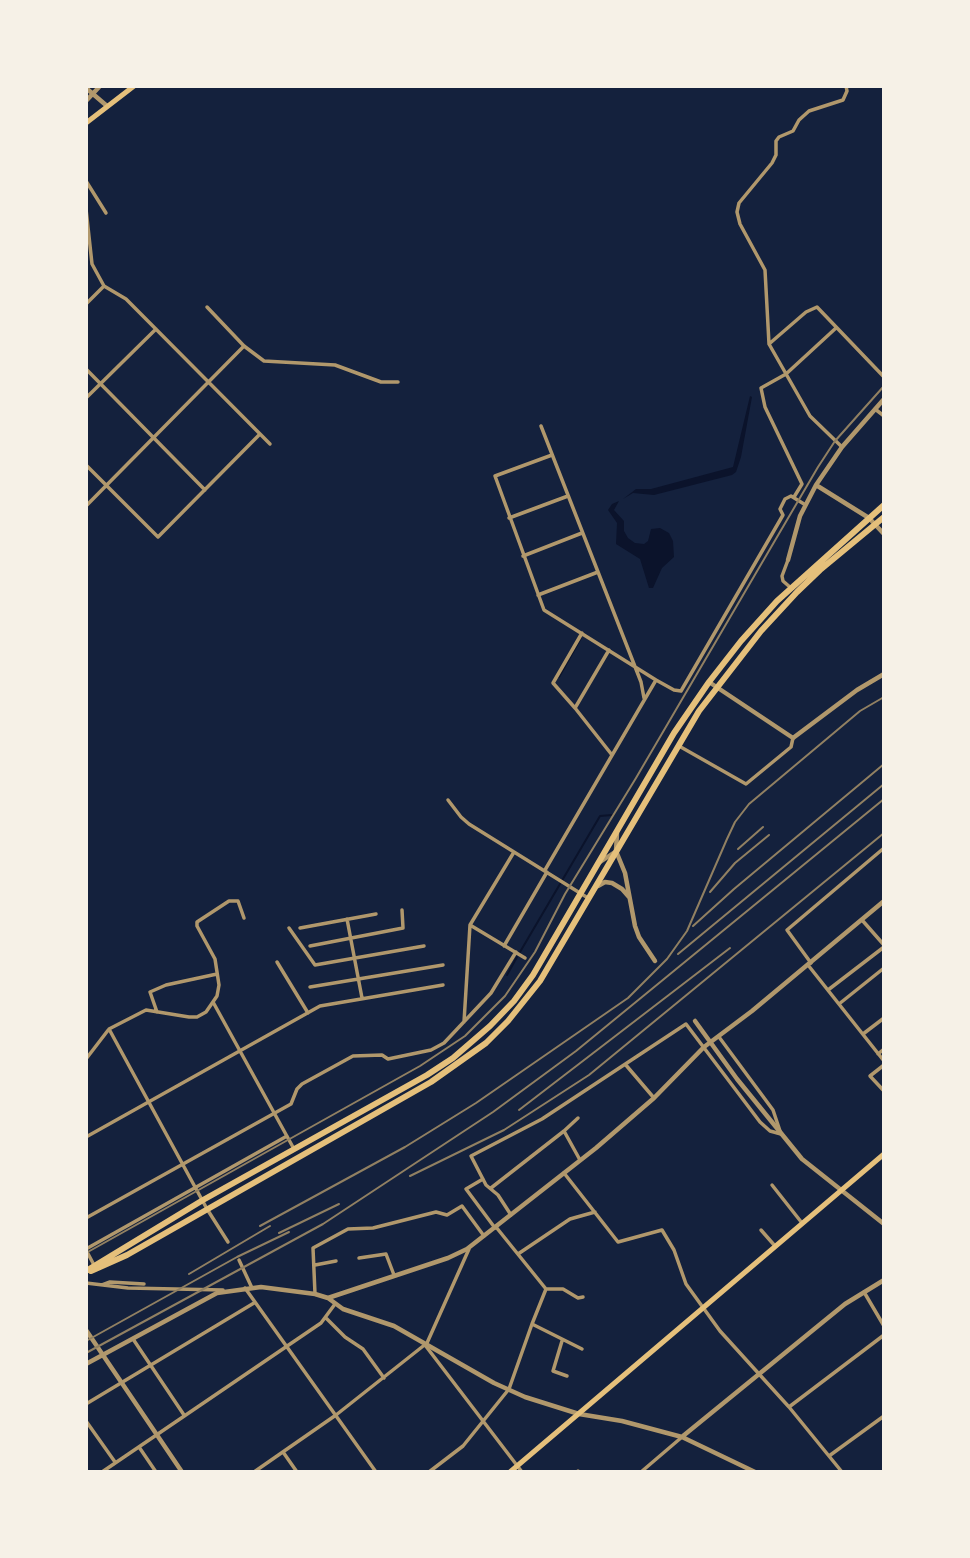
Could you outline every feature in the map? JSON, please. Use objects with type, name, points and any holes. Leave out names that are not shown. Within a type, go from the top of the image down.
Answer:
[{"type":"highway","points":[[86,1272],[203,1200],[427,1074],[475,1040],[514,1002],[527,985],[674,733],[741,640],[791,588],[884,505]]},
{"type":"highway","points":[[86,1272],[127,1255],[432,1082],[478,1049],[508,1021],[540,982],[678,745],[717,688],[761,631],[797,592],[820,570],[881,524],[884,517]]},
{"type":"main road","points":[[86,122],[134,86]]},
{"type":"main road","points":[[510,1472],[884,1154]]},
{"type":"street","points":[[86,101],[100,86]]},
{"type":"street","points":[[842,447],[810,416],[769,344],[765,270],[740,224],[737,212],[739,203],[772,163],[779,137],[793,131],[803,115],[809,111],[843,100],[846,86]]},
{"type":"street","points":[[86,88],[107,106]]},
{"type":"street","points":[[86,181],[106,213]]},
{"type":"street","points":[[86,207],[92,264],[104,286],[126,299],[270,444]]},
{"type":"street","points":[[86,304],[104,286]]},
{"type":"street","points":[[207,307],[244,346],[264,360],[335,365],[380,382],[398,382]]},
{"type":"street","points":[[769,344],[806,312],[817,307],[884,377]]},
{"type":"street","points":[[794,497],[802,484],[765,407],[761,388],[786,373],[836,328]]},
{"type":"street","points":[[86,398],[156,329]]},
{"type":"street","points":[[86,506],[244,346]]},
{"type":"street","points":[[86,369],[205,489]]},
{"type":"street","points":[[791,588],[783,581],[782,576],[804,503],[842,447],[884,399]]},
{"type":"street","points":[[876,409],[884,416]]},
{"type":"street","points":[[541,426],[644,690],[644,701]]},
{"type":"street","points":[[86,465],[158,537],[260,434]]},
{"type":"street","points":[[552,455],[495,477],[544,610],[674,690],[681,691],[783,515],[781,505],[789,496],[804,503]]},
{"type":"street","points":[[816,485],[881,524],[884,534]]},
{"type":"street","points":[[509,518],[568,496]]},
{"type":"street","points":[[523,556],[582,533]]},
{"type":"street","points":[[538,595],[598,572]]},
{"type":"street","points":[[582,633],[554,683],[612,755]]},
{"type":"street","points":[[575,708],[609,650]]},
{"type":"street","points":[[793,738],[856,690],[884,674]]},
{"type":"street","points":[[504,946],[656,680]]},
{"type":"street","points":[[709,682],[793,738]]},
{"type":"street","points":[[678,745],[746,784],[791,747],[793,738]]},
{"type":"street","points":[[448,800],[469,824],[582,894],[590,895],[600,884],[612,883],[622,889],[629,898]]},
{"type":"street","points":[[617,831],[616,851],[625,873],[639,937],[655,961]]},
{"type":"street","points":[[884,848],[787,930],[838,1004],[884,1063],[870,1076],[884,1091]]},
{"type":"street","points":[[600,862],[616,851]]},
{"type":"street","points":[[464,1022],[470,925],[514,852]]},
{"type":"street","points":[[86,1059],[109,1029],[146,1010],[197,1017],[205,1012],[213,1002],[219,985],[215,959],[197,922],[229,901],[238,901],[244,918]]},
{"type":"street","points":[[328,1298],[454,1256],[470,1247],[580,1160],[653,1098],[704,1047],[884,901]]},
{"type":"street","points":[[310,946],[403,929],[402,910]]},
{"type":"street","points":[[300,928],[376,914]]},
{"type":"street","points":[[347,919],[362,998]]},
{"type":"street","points":[[828,990],[884,946],[862,920]]},
{"type":"street","points":[[470,925],[525,958]]},
{"type":"street","points":[[289,928],[315,965],[424,946]]},
{"type":"street","points":[[86,1218],[291,1104],[302,1084],[353,1056],[382,1055],[387,1059],[431,1050],[444,1043],[491,993],[516,952]]},
{"type":"street","points":[[277,962],[308,1013]]},
{"type":"street","points":[[310,987],[443,965]]},
{"type":"street","points":[[838,1004],[884,968]]},
{"type":"street","points":[[157,1012],[150,992],[166,985],[216,974]]},
{"type":"street","points":[[86,1138],[308,1013],[329,1004],[443,985]]},
{"type":"street","points":[[213,1002],[294,1149]]},
{"type":"street","points":[[863,1034],[884,1018]]},
{"type":"street","points":[[695,1021],[737,1079],[809,1166],[884,1224]]},
{"type":"street","points":[[511,1215],[482,1179],[471,1156],[542,1119],[686,1024],[760,1122],[770,1131],[781,1134]]},
{"type":"street","points":[[109,1029],[207,1209],[228,1242]]},
{"type":"street","points":[[719,1037],[773,1110],[781,1134]]},
{"type":"street","points":[[878,1054],[884,1049]]},
{"type":"street","points":[[625,1064],[653,1098]]},
{"type":"street","points":[[491,1188],[578,1118]]},
{"type":"street","points":[[564,1130],[580,1160]]},
{"type":"street","points":[[94,1265],[86,1250],[287,1136]]},
{"type":"street","points":[[564,1173],[621,1243],[662,1230],[674,1250],[686,1284],[720,1331],[789,1406],[842,1472]]},
{"type":"street","points":[[482,1179],[467,1189],[545,1289]]},
{"type":"street","points":[[772,1185],[802,1223]]},
{"type":"street","points":[[315,1294],[313,1248],[348,1229],[373,1228],[436,1212],[447,1215],[460,1206],[484,1236]]},
{"type":"street","points":[[518,1254],[570,1219],[595,1212]]},
{"type":"street","points":[[761,1230],[775,1246]]},
{"type":"street","points":[[254,1472],[336,1415],[426,1344],[470,1247]]},
{"type":"street","points":[[359,1258],[386,1254],[394,1276]]},
{"type":"street","points":[[239,1260],[252,1288]]},
{"type":"street","points":[[314,1265],[336,1261]]},
{"type":"street","points":[[641,1472],[845,1304],[884,1280]]},
{"type":"street","points":[[101,1286],[110,1282],[145,1284]]},
{"type":"street","points":[[86,1283],[118,1288],[252,1288],[315,1294],[328,1298],[343,1309],[394,1326],[509,1390],[579,1414],[622,1421],[682,1437],[755,1472]]},
{"type":"street","points":[[245,1289],[376,1472]]},
{"type":"street","points":[[545,1289],[563,1289],[583,1297]]},
{"type":"street","points":[[429,1472],[463,1447],[509,1390],[545,1289]]},
{"type":"street","points":[[86,1364],[212,1295],[229,1290]]},
{"type":"street","points":[[864,1292],[884,1326]]},
{"type":"street","points":[[86,1404],[254,1303]]},
{"type":"street","points":[[102,1472],[326,1318],[335,1304]]},
{"type":"street","points":[[326,1318],[345,1337],[363,1349],[384,1378]]},
{"type":"street","points":[[532,1324],[582,1349]]},
{"type":"street","points":[[86,1329],[182,1472]]},
{"type":"street","points":[[789,1406],[884,1335]]},
{"type":"street","points":[[133,1339],[184,1416]]},
{"type":"street","points":[[562,1341],[552,1371],[567,1376]]},
{"type":"street","points":[[426,1344],[522,1472]]},
{"type":"street","points":[[829,1456],[884,1416]]},
{"type":"street","points":[[86,1421],[116,1463]]},
{"type":"street","points":[[139,1447],[156,1472]]},
{"type":"street","points":[[283,1452],[297,1472]]},
{"type":"water","points":[[750,396],[752,397],[741,457],[736,472],[654,495],[633,493],[623,499],[636,489],[651,489],[733,467]]},
{"type":"water","points":[[619,501],[614,510],[624,521],[624,531],[628,538],[635,543],[644,544],[648,541],[651,529],[660,528],[669,533],[673,541],[674,557],[662,568],[653,588],[649,588],[640,559],[616,544],[617,523],[608,510],[612,504]]},
{"type":"waterway","points":[[559,677],[581,638]]},
{"type":"waterway","points":[[520,952],[600,816],[612,815]]},
{"type":"waterway","points":[[507,975],[517,957]]},
{"type":"railway","points":[[86,1253],[420,1066],[465,1036],[505,996],[535,952],[565,894],[818,467],[835,441],[884,386]]},
{"type":"railway","points":[[260,1226],[405,1147],[476,1103],[628,998],[667,959],[687,931],[735,822],[749,804],[860,711],[884,697]]},
{"type":"railway","points":[[693,926],[884,764]]},
{"type":"railway","points":[[678,954],[884,784]]},
{"type":"railway","points":[[86,1353],[323,1224],[493,1112],[576,1051],[884,799]]},
{"type":"railway","points":[[738,849],[763,827]]},
{"type":"railway","points":[[410,1176],[504,1130],[589,1075],[884,833]]},
{"type":"railway","points":[[710,892],[735,863],[769,835]]},
{"type":"railway","points":[[519,1110],[730,948]]},
{"type":"railway","points":[[279,1233],[339,1204]]},
{"type":"railway","points":[[189,1274],[270,1226]]},
{"type":"railway","points":[[86,1341],[237,1257],[289,1232]]}]
